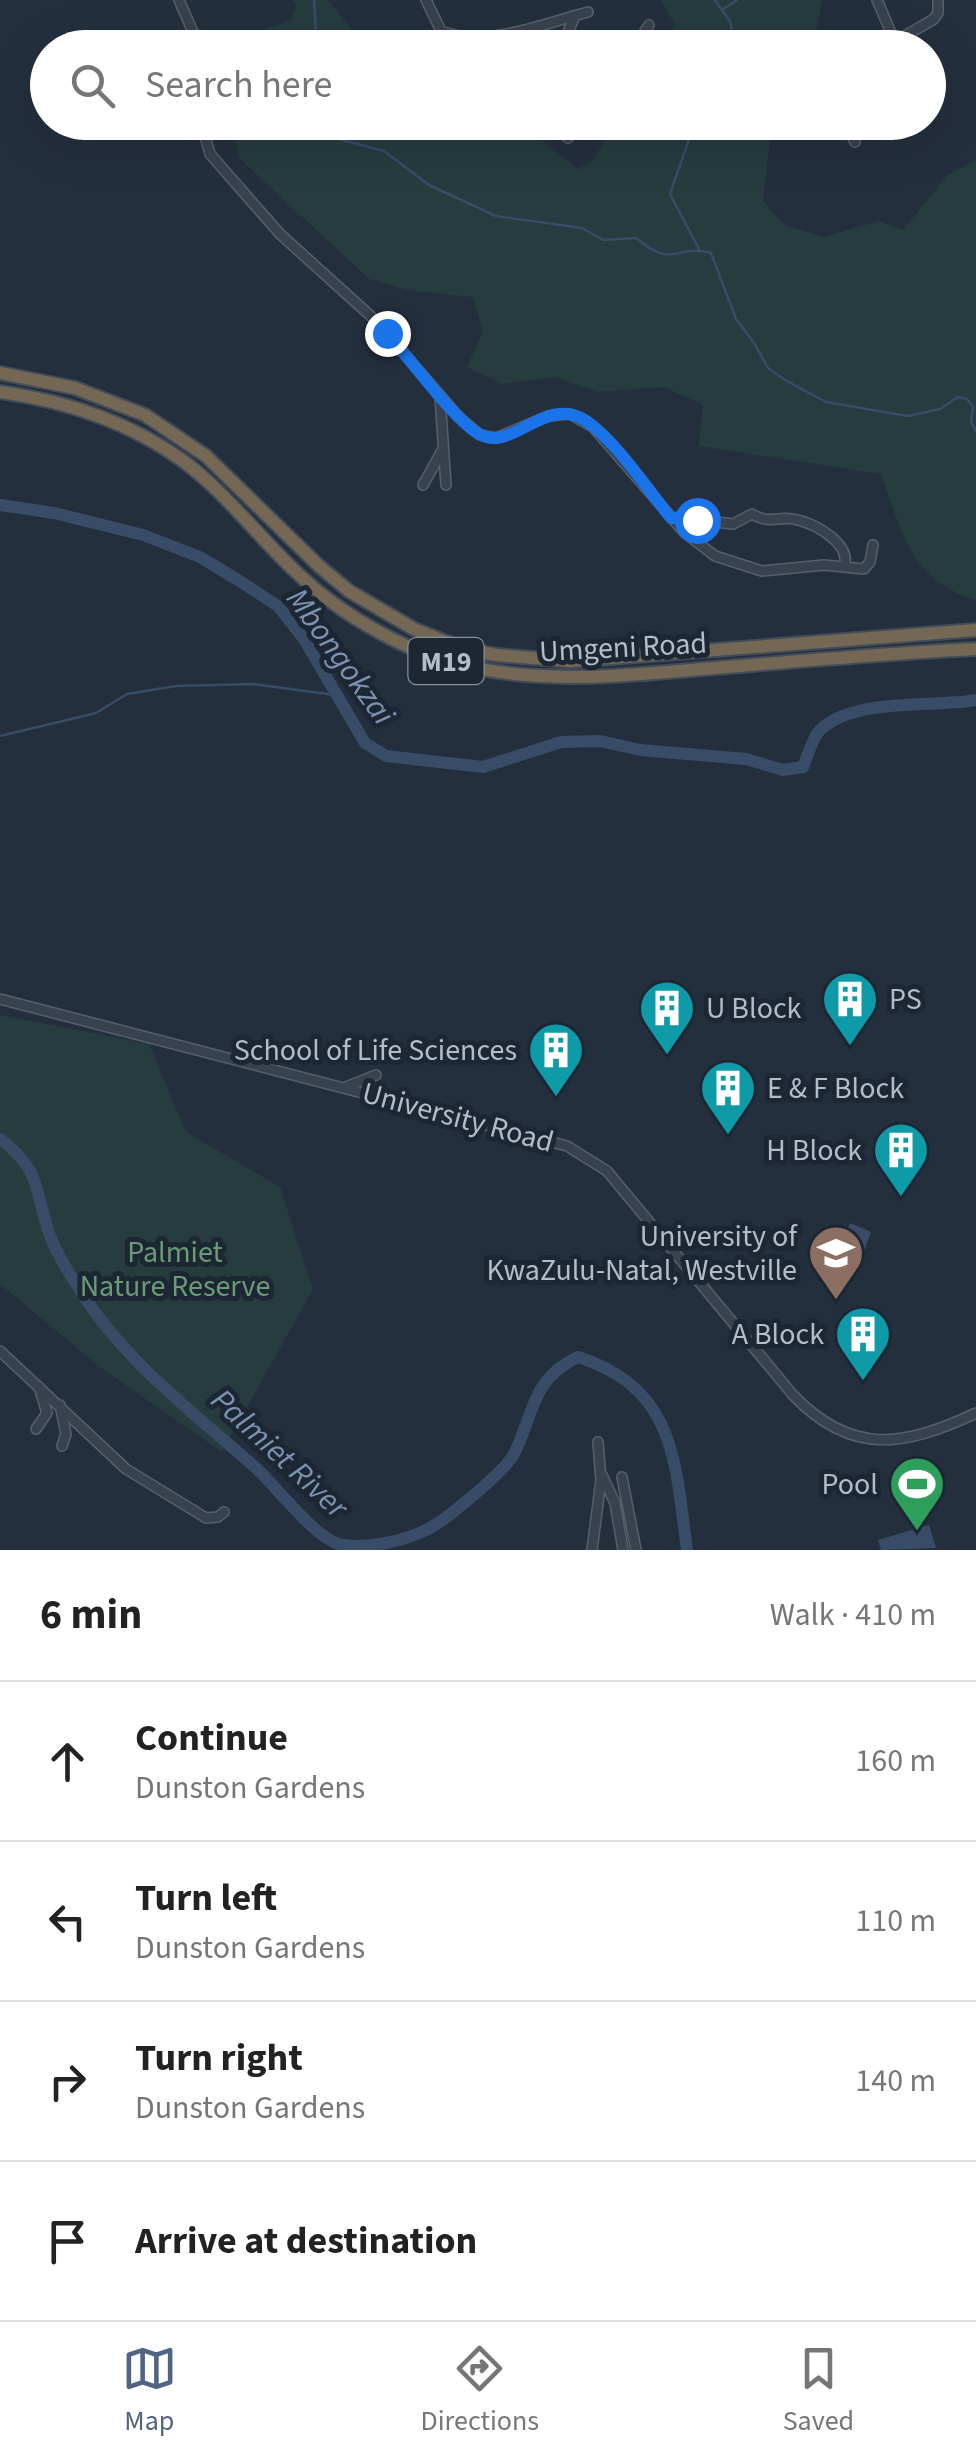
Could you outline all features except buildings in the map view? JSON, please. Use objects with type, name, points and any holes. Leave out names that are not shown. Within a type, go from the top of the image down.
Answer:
[{"type":"highway","name":"Umgeni Road","points":[[0,373],[75,388],[145,416],[206,456],[318,566],[349,591],[414,628],[462,648],[571,661],[976,630]]},
{"type":"highway","name":"Umgeni Road","points":[[0,392],[69,405],[115,421],[148,439],[208,483],[329,600],[396,641],[466,668],[568,679],[976,649]]},
{"type":"street","points":[[179,0],[192,30]]},
{"type":"street","points":[[426,0],[441,30]]},
{"type":"street","points":[[877,0],[890,30]]},
{"type":"street","points":[[915,30],[934,19],[938,0]]},
{"type":"street","points":[[516,30],[588,12]]},
{"type":"street","points":[[568,30],[574,16]]},
{"type":"street","points":[[646,30],[649,25]]},
{"type":"street","points":[[206,140],[210,154],[264,216],[374,319],[466,425],[488,438],[503,436],[555,414],[582,419],[608,442],[697,544],[740,566],[779,571],[824,566],[858,570],[868,566],[873,545]]},
{"type":"street","points":[[440,394],[446,486]]},
{"type":"street","points":[[423,485],[443,449]]},
{"type":"street","points":[[671,518],[732,524],[752,514],[765,521],[799,520],[842,547],[847,559],[844,568]]},
{"type":"street","name":"University Road","points":[[0,999],[549,1140],[582,1153],[608,1171],[793,1395],[812,1412],[837,1428],[876,1440],[908,1439],[942,1429],[976,1412]]},
{"type":"street","points":[[346,1087],[376,1075]]},
{"type":"street","points":[[0,1351],[142,1481],[206,1518],[224,1512]]},
{"type":"street","points":[[36,1429],[47,1413],[38,1385]]},
{"type":"street","points":[[60,1405],[66,1434],[62,1446]]},
{"type":"street","points":[[592,1550],[601,1472],[598,1442]]},
{"type":"street","points":[[601,1472],[615,1502],[624,1550]]},
{"type":"street","points":[[622,1477],[636,1550]]},
{"type":"green space","points":[[293,0],[328,0],[352,30],[263,30],[291,20],[297,4]]},
{"type":"green space","points":[[661,0],[822,0],[817,30],[672,30],[675,25]]},
{"type":"green space","points":[[236,140],[542,140],[578,169],[593,160],[605,140],[770,140],[763,201],[784,225],[824,237],[879,221],[903,230],[948,175],[976,160],[976,600],[936,580],[922,567],[903,534],[881,474],[699,446],[703,405],[664,387],[597,392],[556,377],[502,384],[467,367],[483,331],[473,297],[413,291],[369,279],[238,157]]},
{"type":"green space","name":"Palmiet Nature Reserve","points":[[0,1015],[149,1044],[186,1132],[280,1187],[313,1289],[222,1452],[101,1368],[0,1284]]},
{"type":"water","points":[[850,1223],[871,1232],[854,1278],[832,1269]]},
{"type":"water","name":"Pool","points":[[929,1525],[936,1548],[881,1550],[878,1540]]},
{"type":"waterway","points":[[314,0],[316,30]]},
{"type":"waterway","points":[[715,0],[731,23],[731,30]]},
{"type":"waterway","points":[[722,10],[737,0]]},
{"type":"waterway","points":[[342,140],[384,151],[429,185],[496,216],[582,228],[603,240],[636,238],[668,255],[689,251],[711,253],[736,319],[768,368],[785,380],[826,402],[908,416],[940,409],[958,397],[967,399],[973,407],[971,422],[976,431]]},
{"type":"waterway","points":[[689,140],[670,194],[699,249]]},
{"type":"waterway","name":"Mbongokzai","points":[[0,505],[54,513],[143,535],[200,557],[278,606],[304,639],[365,743],[386,756],[483,767],[561,742],[600,741],[640,750],[746,759],[783,770],[803,767],[820,730],[853,713],[976,700]]},
{"type":"waterway","points":[[0,736],[96,713],[127,694],[176,686],[253,684],[335,695]]},
{"type":"waterway","name":"Palmiet River","points":[[0,1139],[30,1170],[58,1253],[117,1340],[329,1539],[350,1546],[397,1541],[448,1516],[508,1462],[542,1387],[578,1357],[635,1388],[652,1408],[673,1458],[687,1550]]},
{"type":"place","name":"PS","points":[[850,1048]]},
{"type":"place","name":"U Block","points":[[667,1057]]},
{"type":"place","name":"School of Life Sciences","points":[[556,1099]]},
{"type":"place","name":"E & F Block","points":[[728,1137]]},
{"type":"place","name":"H Block","points":[[901,1199]]},
{"type":"place","name":"University of KwaZulu-Natal, Westville","points":[[836,1302]]},
{"type":"place","name":"A Block","points":[[863,1383]]},
{"type":"place","name":"Pool","points":[[917,1533]]},
{"type":"route","points":[[387,333],[466,425],[480,435],[496,438],[555,414],[570,414],[593,427],[608,442],[671,518],[697,520]]}]
